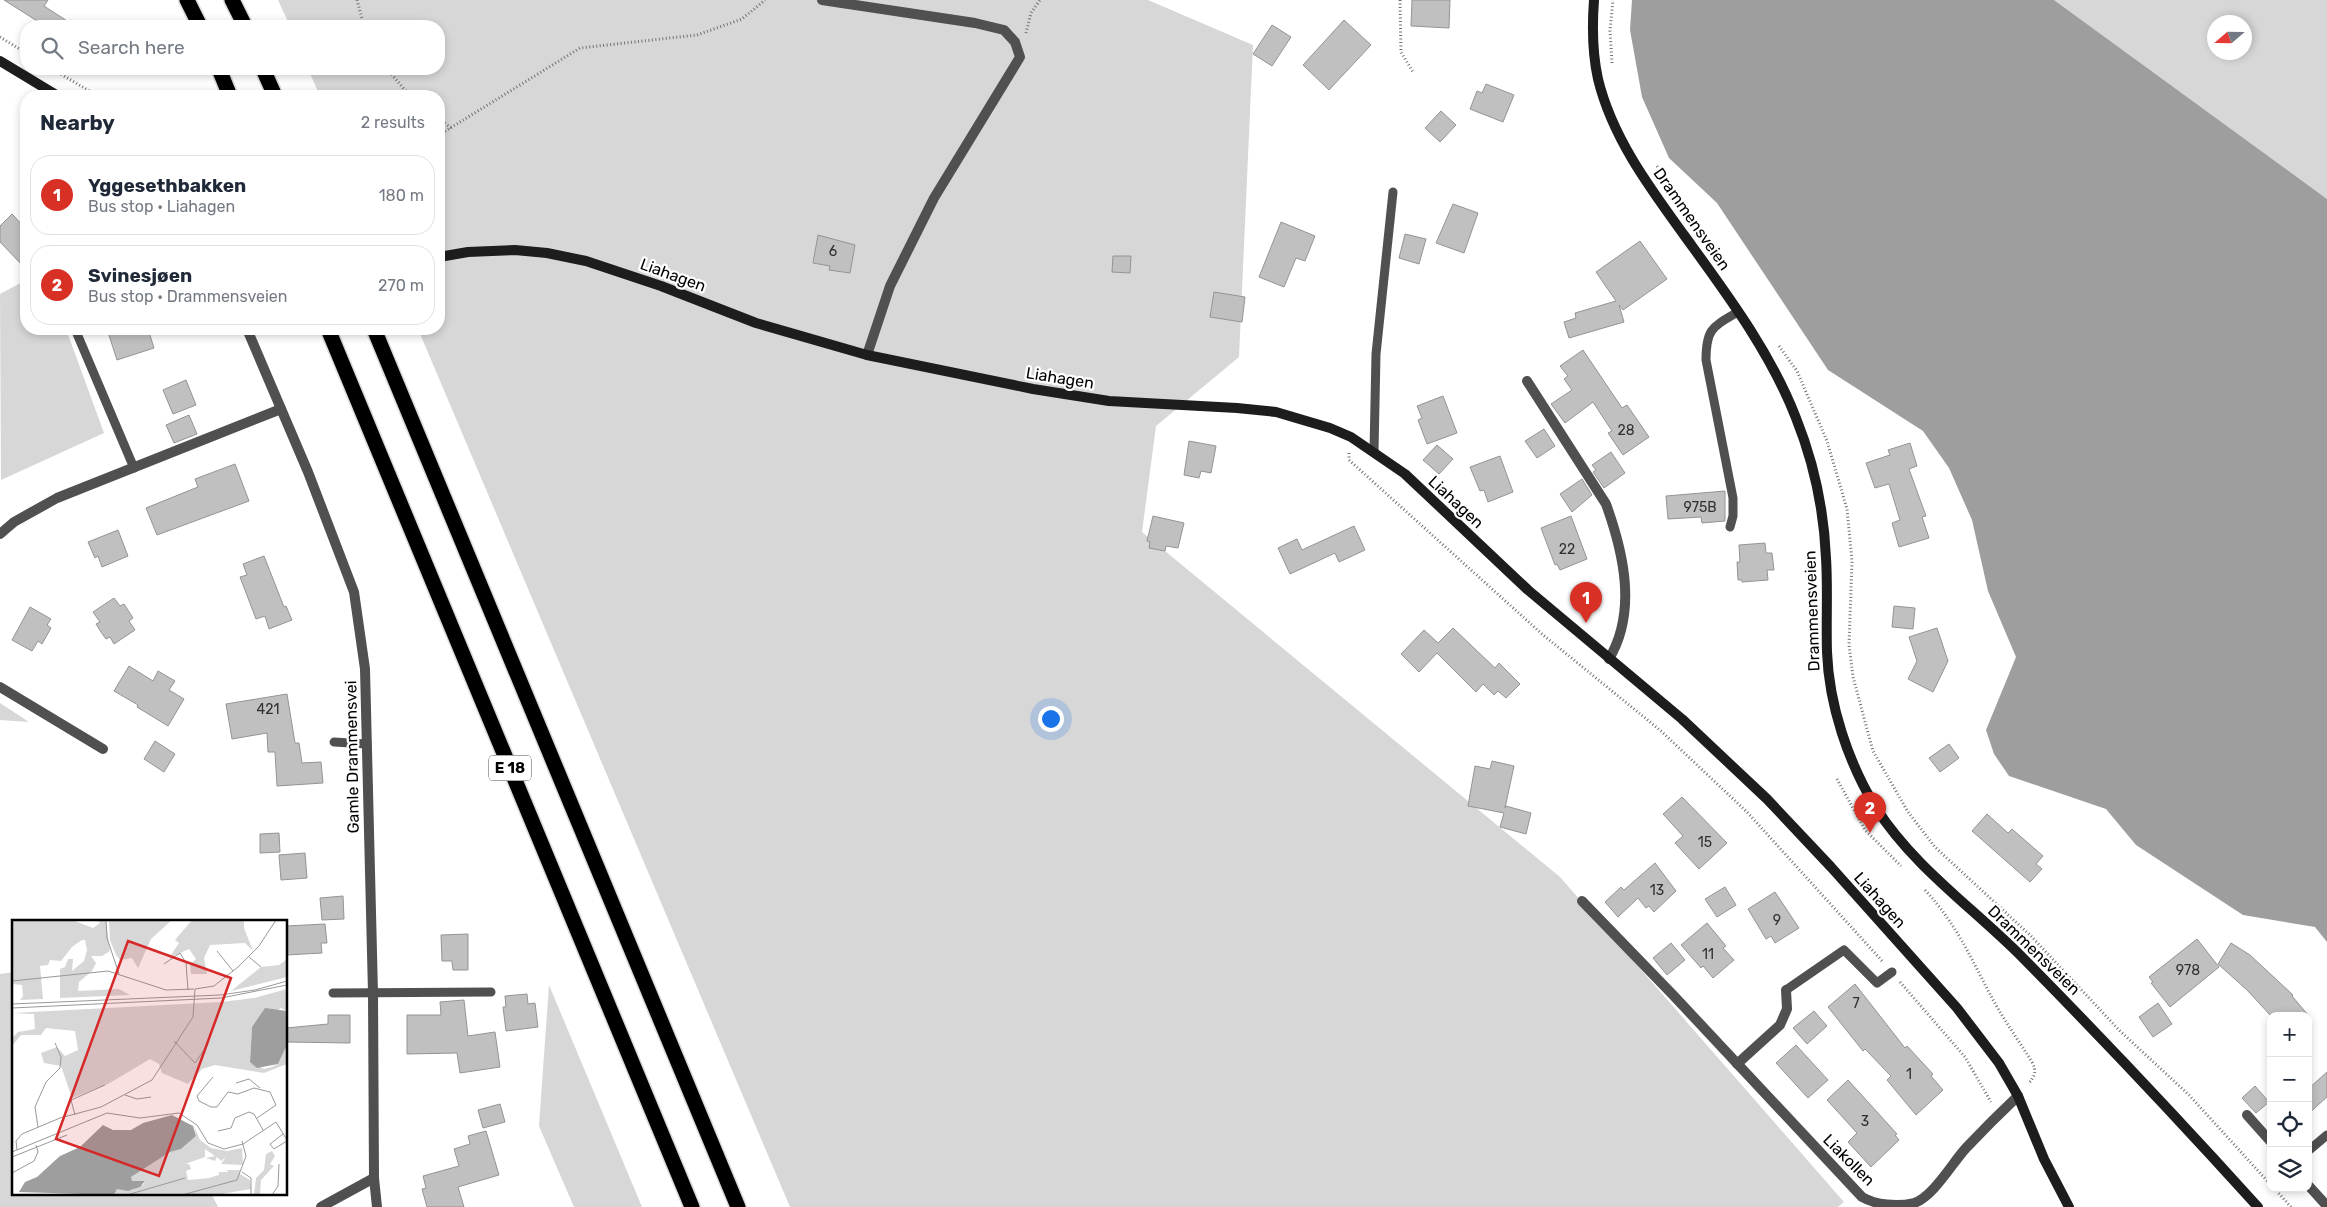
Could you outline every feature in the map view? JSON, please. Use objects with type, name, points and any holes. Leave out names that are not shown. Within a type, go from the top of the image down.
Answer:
[{"type":"highway","points":[[187,0],[197,20]]},
{"type":"highway","points":[[232,0],[241,20]]},
{"type":"highway","points":[[221,75],[228,90]]},
{"type":"highway","points":[[266,75],[272,90]]},
{"type":"highway","name":"E 18","points":[[330,335],[692,1207]]},
{"type":"highway","name":"E 18","points":[[376,335],[738,1207]]},
{"type":"main road","name":"Drammensveien","points":[[1594,0],[1593,55],[1598,80],[1617,134],[1660,203],[1738,312],[1782,384],[1810,456],[1822,512],[1827,561],[1827,656],[1833,702],[1848,751],[1874,804],[1890,828],[1920,863],[2019,954],[2193,1135],[2258,1207]]},
{"type":"main road","points":[[0,61],[20,73]]},
{"type":"main road","points":[[23,75],[48,90]]},
{"type":"main road","name":"Liahagen","points":[[445,256],[468,252],[515,250],[547,253],[586,261],[661,286],[756,323],[867,355],[1033,389],[1109,401],[1276,412],[1330,428],[1351,437],[1405,474],[1528,590],[1609,660],[1682,719],[1725,759],[1831,867],[1957,1008],[1999,1063],[2018,1096],[2044,1159],[2069,1207]]},
{"type":"street","points":[[822,0],[975,23],[1004,30],[1015,42],[1020,57],[930,207],[890,286],[867,355]]},
{"type":"street","name":"Gamle Drammensvei","points":[[250,335],[308,472],[354,592],[365,669],[374,1178],[377,1207]]},
{"type":"street","points":[[1527,381],[1606,504],[1613,522],[1622,558],[1626,609],[1619,643],[1609,660]]},
{"type":"street","points":[[0,534],[14,522],[57,498],[281,409]]},
{"type":"street","points":[[0,687],[103,749]]},
{"type":"street","name":"Liakollen","points":[[1582,901],[1862,1197],[1872,1202],[1884,1204],[1915,1203],[1931,1191],[1965,1149],[2018,1096]]},
{"type":"street","points":[[1737,1064],[1780,1025],[1787,1009],[1786,990]]},
{"type":"street","points":[[2247,1115],[2267,1138]]},
{"type":"street","points":[[321,1207],[374,1178]]},
{"type":"street","points":[[2312,1189],[2327,1206]]},
{"type":"lane","points":[[1374,451],[1376,354],[1393,192]]},
{"type":"lane","points":[[1730,527],[1733,516],[1733,498],[1706,360],[1706,340],[1712,328],[1738,312]]},
{"type":"lane","points":[[78,335],[134,468]]},
{"type":"lane","points":[[334,742],[366,744]]},
{"type":"lane","points":[[1786,990],[1844,950],[1877,983],[1892,972]]},
{"type":"lane","points":[[333,992],[491,992]]},
{"type":"lane","points":[[2312,1148],[2327,1135]]},
{"type":"path","points":[[357,0],[362,20]]},
{"type":"path","points":[[445,132],[580,48],[696,35],[742,19],[765,0]]},
{"type":"path","points":[[1020,57],[1031,13],[1040,0]]},
{"type":"path","points":[[1400,0],[1401,52],[1413,72]]},
{"type":"path","points":[[1612,66],[1610,31],[1613,0]]},
{"type":"path","points":[[0,37],[20,49]]},
{"type":"path","points":[[62,75],[88,90]]},
{"type":"path","points":[[392,75],[405,90]]},
{"type":"path","points":[[445,124],[451,128]]},
{"type":"path","points":[[1652,160],[1679,199]]},
{"type":"path","points":[[1776,340],[1797,371],[1827,441],[1844,501],[1852,561],[1849,645],[1853,677],[1873,751],[1908,812],[1935,847],[2032,936],[2120,1031],[2189,1094],[2267,1181]]},
{"type":"path","points":[[1351,437],[1349,460],[1542,634],[1668,738],[1747,812],[1892,972],[1965,1057],[1980,1081],[1997,1116]]},
{"type":"path","points":[[1837,779],[1865,831],[1903,868]]},
{"type":"path","points":[[1921,886],[1938,904],[1962,938],[1999,1010],[2036,1070],[2035,1076],[2018,1096]]},
{"type":"path","points":[[2278,1192],[2291,1207]]},
{"type":"shaded area","points":[[278,0],[1148,0],[1253,45],[1239,357],[1156,426],[1142,532],[1560,877],[1844,1202],[1838,1207],[790,1207],[421,335],[445,335],[445,90],[317,90],[311,75],[445,75],[445,20],[287,20]]},
{"type":"shaded area","points":[[1632,0],[2054,0],[2327,199],[2327,942],[2315,927],[2243,915],[2136,845],[2106,809],[2009,776],[1994,754],[1986,730],[2016,657],[1988,591],[1972,520],[1949,468],[1923,431],[1828,370],[1717,203],[1669,158],[1642,97],[1630,30]]},
{"type":"shaded area","points":[[2054,0],[2327,0],[2327,199]]},
{"type":"shaded area","points":[[20,283],[20,335],[68,335],[104,433],[1,480],[0,294]]},
{"type":"shaded area","points":[[0,703],[29,722],[0,720]]},
{"type":"shaded area","points":[[12,972],[12,1194],[212,1194],[218,1207],[0,1207],[0,974]]},
{"type":"shaded area","points":[[549,985],[642,1207],[574,1207],[539,1126]]},
{"type":"building","points":[[4,0],[48,0],[44,6],[66,20],[36,20]]},
{"type":"building","points":[[1412,0],[1450,0],[1449,28],[1411,26]]},
{"type":"building","points":[[1344,20],[1371,45],[1329,90],[1303,65]]},
{"type":"building","points":[[1272,25],[1291,37],[1272,66],[1253,54]]},
{"type":"building","points":[[1486,84],[1514,95],[1503,122],[1470,109],[1477,91],[1482,93]]},
{"type":"building","points":[[1441,111],[1456,125],[1440,142],[1425,128]]},
{"type":"building","points":[[1453,204],[1478,213],[1464,253],[1436,243]]},
{"type":"building","points":[[12,214],[20,223],[20,263],[0,242],[0,226]]},
{"type":"building","points":[[1281,222],[1315,236],[1305,261],[1296,258],[1284,287],[1259,277]]},
{"type":"building","points":[[1405,234],[1426,239],[1419,264],[1399,258]]},
{"type":"building","points":[[818,235],[855,245],[850,273],[829,270],[830,266],[813,263]]},
{"type":"building","points":[[1640,241],[1667,279],[1623,310],[1619,305],[1624,322],[1569,338],[1564,322],[1576,318],[1575,313],[1616,301],[1596,272]]},
{"type":"building","points":[[1113,256],[1131,256],[1130,273],[1112,272]]},
{"type":"building","points":[[1214,292],[1245,297],[1242,322],[1210,317]]},
{"type":"building","points":[[109,335],[150,335],[154,348],[117,360]]},
{"type":"building","points":[[1583,350],[1622,408],[1627,405],[1649,437],[1623,455],[1608,433],[1612,431],[1593,402],[1565,423],[1551,404],[1572,390],[1564,379],[1568,376],[1560,366]]},
{"type":"building","points":[[186,380],[196,405],[173,414],[163,390]]},
{"type":"building","points":[[1443,396],[1457,433],[1427,444],[1418,420],[1422,418],[1417,406]]},
{"type":"building","points":[[189,415],[197,434],[174,443],[166,425]]},
{"type":"building","points":[[1544,429],[1555,446],[1537,458],[1525,441]]},
{"type":"building","points":[[1189,441],[1216,446],[1211,473],[1201,471],[1199,478],[1184,475]]},
{"type":"building","points":[[1910,443],[1917,466],[1909,469],[1926,516],[1922,517],[1929,538],[1899,547],[1892,523],[1900,520],[1889,484],[1875,488],[1866,463],[1890,455],[1888,450]]},
{"type":"building","points":[[1437,445],[1453,459],[1439,474],[1423,460]]},
{"type":"building","points":[[1611,452],[1625,473],[1604,488],[1593,472],[1596,470],[1592,465]]},
{"type":"building","points":[[1500,456],[1513,492],[1488,502],[1484,490],[1480,491],[1470,467]]},
{"type":"building","points":[[235,464],[249,501],[157,535],[146,508],[198,487],[195,479]]},
{"type":"building","points":[[1582,479],[1592,495],[1572,512],[1560,494]]},
{"type":"building","points":[[1725,491],[1725,521],[1702,523],[1701,517],[1668,519],[1666,496]]},
{"type":"building","points":[[1153,516],[1184,523],[1178,548],[1166,546],[1165,551],[1149,548],[1150,542],[1147,541]]},
{"type":"building","points":[[1571,516],[1587,559],[1560,570],[1557,564],[1555,565],[1541,528]]},
{"type":"building","points":[[1354,526],[1365,550],[1339,562],[1335,553],[1290,574],[1278,548],[1297,539],[1302,550]]},
{"type":"building","points":[[118,530],[128,556],[102,567],[98,556],[95,558],[88,542]]},
{"type":"building","points":[[1765,543],[1766,553],[1772,553],[1774,570],[1767,570],[1768,580],[1742,582],[1742,580],[1738,580],[1737,562],[1740,562],[1739,545]]},
{"type":"building","points":[[264,556],[284,607],[286,606],[292,620],[269,629],[265,616],[256,619],[240,577],[247,575],[243,564]]},
{"type":"building","points":[[114,598],[120,606],[124,604],[133,618],[129,621],[135,630],[114,644],[110,637],[106,639],[101,632],[96,624],[100,622],[93,612]]},
{"type":"building","points":[[1894,606],[1915,608],[1913,629],[1892,627]]},
{"type":"building","points":[[30,607],[51,619],[47,625],[51,628],[42,644],[38,641],[32,651],[12,640]]},
{"type":"building","points":[[1453,628],[1495,668],[1499,663],[1520,684],[1506,698],[1498,691],[1494,695],[1483,684],[1476,692],[1437,653],[1419,672],[1401,654],[1424,630],[1438,643]]},
{"type":"building","points":[[1937,628],[1948,661],[1933,692],[1908,679],[1917,661],[1909,637]]},
{"type":"building","points":[[129,666],[153,681],[158,671],[175,681],[169,690],[184,699],[168,726],[114,691]]},
{"type":"building","points":[[287,694],[295,743],[299,743],[302,763],[321,762],[323,783],[277,786],[275,752],[268,752],[267,733],[232,739],[226,704]]},
{"type":"building","points":[[155,741],[175,754],[164,772],[144,759]]},
{"type":"building","points":[[1949,744],[1959,758],[1940,772],[1929,758]]},
{"type":"building","points":[[1492,761],[1514,766],[1505,808],[1506,806],[1531,813],[1526,834],[1500,827],[1504,813],[1468,806],[1475,766],[1490,769]]},
{"type":"building","points":[[1682,797],[1727,843],[1699,869],[1675,843],[1683,836],[1663,814]]},
{"type":"building","points":[[1987,814],[2008,833],[2012,829],[2043,856],[2036,864],[2042,869],[2030,882],[1972,831]]},
{"type":"building","points":[[279,833],[280,852],[260,853],[260,834]]},
{"type":"building","points":[[305,853],[307,878],[281,880],[279,855]]},
{"type":"building","points":[[1655,863],[1676,891],[1654,912],[1649,906],[1646,908],[1638,898],[1618,917],[1605,902],[1621,887],[1624,890]]},
{"type":"building","points":[[1725,887],[1736,905],[1717,917],[1705,899]]},
{"type":"building","points":[[1775,892],[1799,928],[1775,943],[1771,936],[1766,939],[1748,909]]},
{"type":"building","points":[[343,896],[344,919],[322,920],[320,898]]},
{"type":"building","points":[[1707,923],[1726,946],[1723,948],[1734,960],[1713,978],[1703,966],[1701,968],[1681,945]]},
{"type":"building","points":[[325,924],[327,943],[321,943],[322,953],[288,955],[288,926]]},
{"type":"building","points":[[468,934],[468,970],[453,970],[452,961],[442,961],[441,935]]},
{"type":"building","points":[[2197,939],[2219,967],[2170,1007],[2151,983],[2153,982],[2149,977]]},
{"type":"building","points":[[1671,943],[1685,960],[1667,975],[1653,958]]},
{"type":"building","points":[[2231,943],[2250,955],[2293,995],[2306,1012],[2267,1012],[2247,990],[2218,964]]},
{"type":"building","points":[[1855,984],[1905,1048],[1907,1046],[1933,1074],[1931,1076],[1943,1090],[1916,1115],[1887,1080],[1891,1076],[1865,1049],[1863,1051],[1828,1007]]},
{"type":"building","points":[[527,994],[528,1004],[535,1003],[538,1027],[506,1031],[503,1007],[506,1007],[505,996]]},
{"type":"building","points":[[464,1000],[468,1036],[495,1032],[500,1067],[460,1073],[457,1053],[407,1054],[407,1015],[441,1015],[440,1002]]},
{"type":"building","points":[[2158,1003],[2172,1024],[2153,1037],[2139,1017]]},
{"type":"building","points":[[1814,1011],[1827,1026],[1807,1044],[1793,1028]]},
{"type":"building","points":[[328,1015],[350,1015],[350,1043],[288,1042],[288,1028],[328,1024]]},
{"type":"building","points":[[1796,1045],[1828,1080],[1808,1098],[1776,1063]]},
{"type":"building","points":[[2327,1072],[2327,1097],[2312,1110],[2312,1102],[2312,1085]]},
{"type":"building","points":[[1848,1080],[1897,1134],[1895,1135],[1899,1140],[1871,1167],[1848,1142],[1857,1133],[1827,1100]]},
{"type":"building","points":[[2255,1086],[2267,1100],[2267,1104],[2256,1113],[2242,1098]]},
{"type":"building","points":[[500,1104],[505,1122],[483,1128],[478,1110]]},
{"type":"building","points":[[486,1131],[499,1175],[458,1187],[464,1207],[427,1207],[422,1189],[426,1188],[423,1176],[459,1166],[454,1149],[470,1144],[468,1136]]},
{"type":"place","name":"Yggesethbakken","points":[[1586,623]]},
{"type":"place","name":"Svinesjøen","points":[[1870,833]]}]
